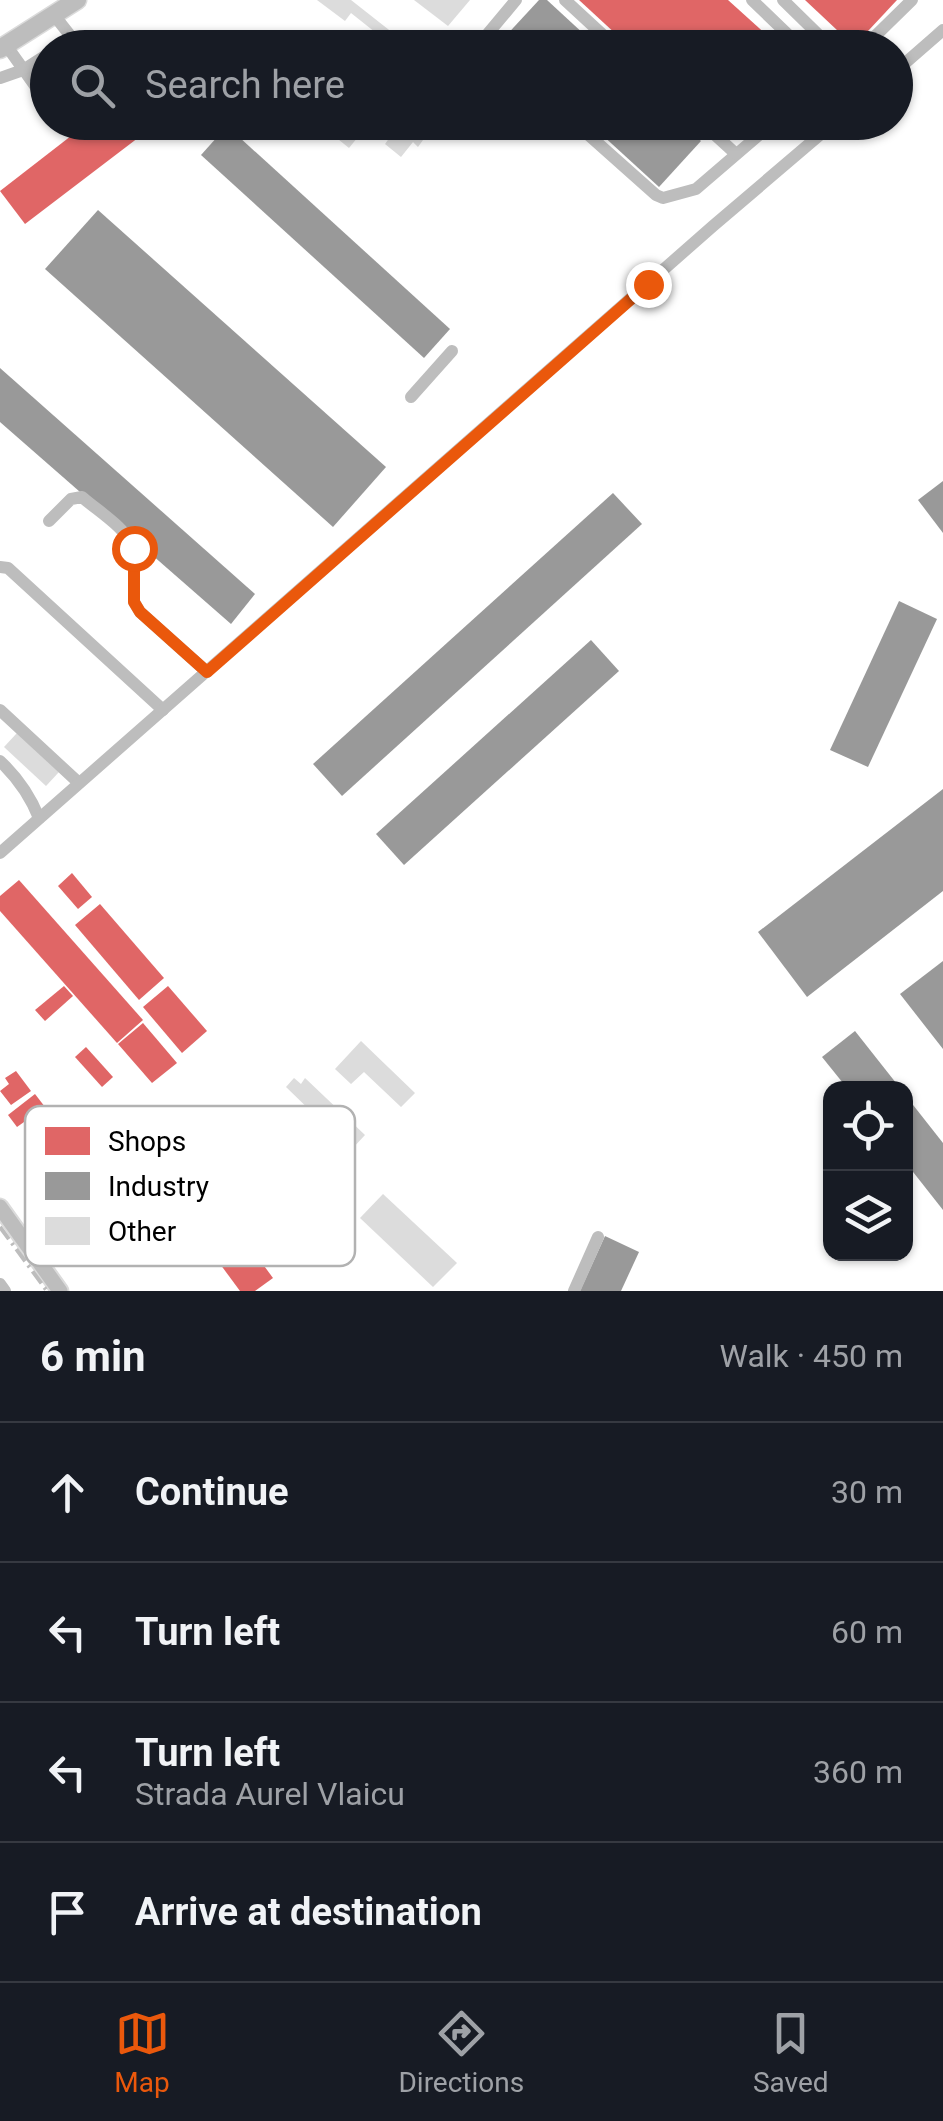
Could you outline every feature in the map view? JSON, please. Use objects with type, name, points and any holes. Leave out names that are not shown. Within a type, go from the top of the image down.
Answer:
[{"type":"highway","points":[[2,43],[54,7],[76,0]]},
{"type":"main road","points":[[0,1207],[25,1242]]},
{"type":"main road","points":[[42,1266],[60,1291]]},
{"type":"street","points":[[491,30],[516,0]]},
{"type":"street","points":[[564,0],[598,30]]},
{"type":"street","points":[[752,0],[783,30]]},
{"type":"street","points":[[783,0],[814,30]]},
{"type":"street","points":[[881,30],[912,0]]},
{"type":"street","points":[[54,7],[68,30]]},
{"type":"street","points":[[913,57],[943,30]]},
{"type":"street","points":[[2,43],[30,80]]},
{"type":"street","points":[[0,78],[30,66]]},
{"type":"street","points":[[594,140],[663,198],[696,189],[753,140]]},
{"type":"street","points":[[721,140],[736,154]]},
{"type":"street","points":[[0,852],[814,140]]},
{"type":"street","points":[[411,397],[452,351]]},
{"type":"street","points":[[49,521],[76,496],[122,530],[134,548],[134,602],[140,612],[207,672]]},
{"type":"street","points":[[0,567],[8,568],[163,710]]},
{"type":"street","points":[[0,710],[79,783]]},
{"type":"street","points":[[0,761],[22,784],[39,818]]},
{"type":"street","points":[[574,1291],[598,1237]]},
{"type":"street","points":[[0,1284],[5,1291]]},
{"type":"building: Shops","points":[[579,0],[728,0],[761,30],[612,30]]},
{"type":"building: Shops","points":[[805,0],[897,0],[869,30],[837,30]]},
{"type":"building: Shops","points":[[66,140],[135,140],[25,224],[0,191]]},
{"type":"building: Shops","points":[[72,873],[92,897],[78,909],[58,886]]},
{"type":"building: Shops","points":[[19,880],[143,1020],[117,1043],[0,911],[0,896]]},
{"type":"building: Shops","points":[[100,904],[164,978],[139,1000],[75,925]]},
{"type":"building: Shops","points":[[64,986],[73,996],[45,1021],[35,1010]]},
{"type":"building: Shops","points":[[168,986],[207,1031],[182,1053],[143,1007]]},
{"type":"building: Shops","points":[[143,1023],[177,1063],[152,1083],[118,1044]]},
{"type":"building: Shops","points":[[86,1047],[113,1077],[102,1087],[75,1057]]},
{"type":"building: Shops","points":[[16,1071],[31,1091],[11,1105],[0,1091],[9,1084],[5,1078]]},
{"type":"building: Shops","points":[[35,1094],[44,1106],[25,1106],[25,1121],[17,1127],[8,1115]]},
{"type":"building: Shops","points":[[222,1266],[264,1266],[273,1278],[255,1291],[240,1291]]},
{"type":"building: Industry","points":[[539,0],[547,0],[580,30],[511,30]]},
{"type":"building: Industry","points":[[214,140],[242,140],[450,329],[424,358],[201,155]]},
{"type":"building: Industry","points":[[608,140],[700,140],[659,187]]},
{"type":"building: Industry","points":[[98,210],[386,467],[333,527],[45,269]]},
{"type":"building: Industry","points":[[0,368],[255,594],[231,624],[0,422]]},
{"type":"building: Industry","points":[[943,481],[943,533],[918,500]]},
{"type":"building: Industry","points":[[613,493],[642,524],[342,796],[313,764]]},
{"type":"building: Industry","points":[[899,601],[937,619],[868,767],[830,750]]},
{"type":"building: Industry","points":[[591,640],[619,671],[404,865],[376,834]]},
{"type":"building: Industry","points":[[943,789],[943,891],[807,997],[758,932]]},
{"type":"building: Industry","points":[[943,961],[943,1049],[900,994]]},
{"type":"building: Industry","points":[[855,1031],[894,1081],[841,1081],[822,1057]]},
{"type":"building: Industry","points":[[913,1105],[943,1143],[943,1210],[913,1172]]},
{"type":"building: Industry","points":[[605,1236],[639,1252],[621,1291],[580,1291]]},
{"type":"building: Other","points":[[317,0],[351,0],[389,30],[372,30],[351,13],[345,21]]},
{"type":"building: Other","points":[[414,0],[470,0],[448,26]]},
{"type":"building: Other","points":[[339,140],[355,140],[349,148]]},
{"type":"building: Other","points":[[388,140],[423,140],[418,147],[413,142],[401,157],[385,144]]},
{"type":"building: Other","points":[[17,733],[59,772],[46,786],[4,747]]},
{"type":"building: Other","points":[[361,1041],[415,1093],[401,1107],[364,1072],[351,1084],[335,1069]]},
{"type":"building: Other","points":[[294,1078],[301,1084],[305,1078],[334,1106],[306,1106],[286,1087]]},
{"type":"building: Other","points":[[355,1126],[365,1135],[355,1146]]},
{"type":"building: Other","points":[[383,1194],[457,1263],[433,1287],[360,1218]]},
{"type":"railway","points":[[0,1227],[25,1261]]},
{"type":"railway","points":[[29,1266],[47,1291]]},
{"type":"route","points":[[134,548],[134,602],[140,612],[207,672],[648,284]]}]
